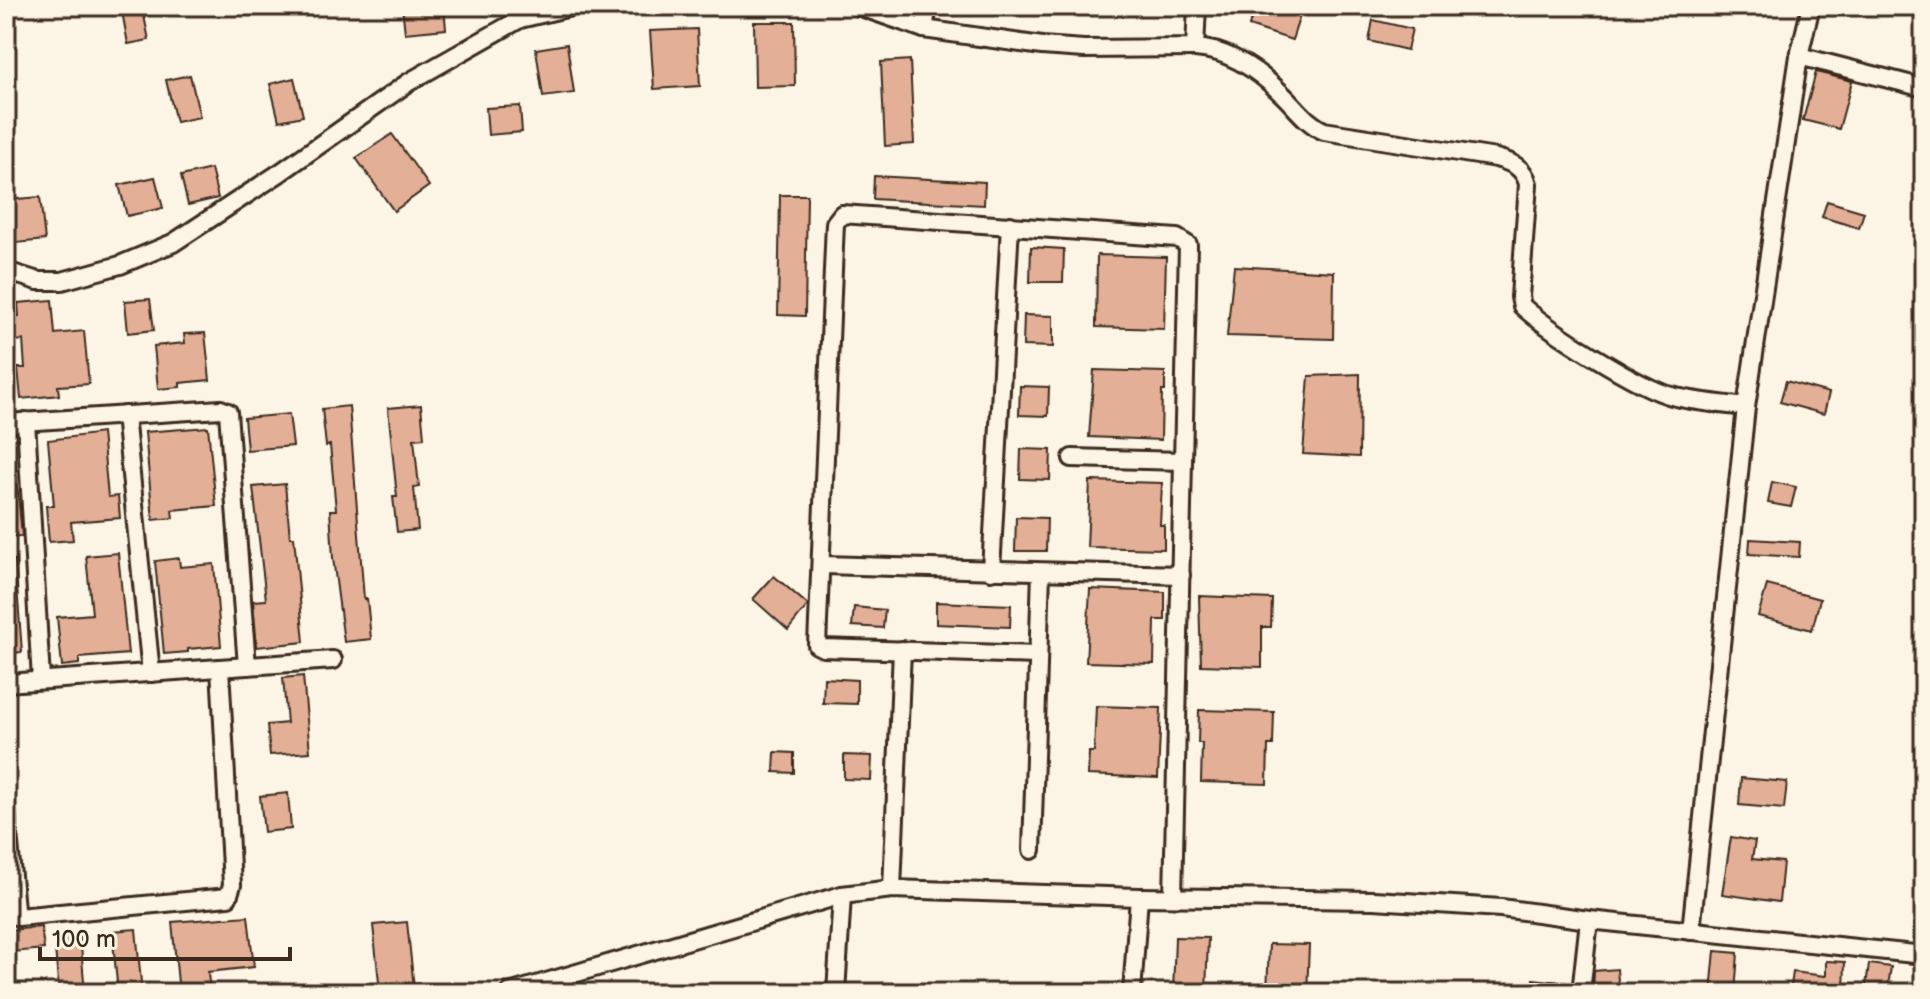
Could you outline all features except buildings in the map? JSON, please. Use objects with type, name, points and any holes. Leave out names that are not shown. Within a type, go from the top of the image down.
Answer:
[{"type":"street","points":[[6,271],[38,281],[62,281],[120,265],[173,243],[421,75],[520,19],[575,6]]},
{"type":"street","points":[[858,6],[924,29],[968,37],[1084,49],[1195,48],[1223,52],[1280,92],[1308,121],[1324,131],[1496,158],[1516,165],[1526,176],[1528,184],[1520,297],[1522,306],[1570,340],[1655,390],[1678,398],[1746,407]]},
{"type":"street","points":[[924,29],[928,6]]},
{"type":"street","points":[[1195,48],[1197,6]]},
{"type":"street","points":[[1691,931],[1746,407],[1799,56],[1811,6]]},
{"type":"street","points":[[1799,56],[1924,88]]},
{"type":"street","points":[[1038,655],[823,648],[817,645],[823,565],[836,219],[847,213],[1177,238],[1186,242],[1173,897]]},
{"type":"street","points":[[991,571],[1010,225]]},
{"type":"street","points":[[6,423],[221,409],[228,412],[247,666]]},
{"type":"street","points":[[125,415],[151,673]]},
{"type":"street","points":[[26,421],[41,680]]},
{"type":"street","points":[[1072,458],[1182,461]]},
{"type":"street","points":[[823,565],[1181,575]]},
{"type":"street","points":[[1032,850],[1041,572]]},
{"type":"street","points":[[892,889],[902,650]]},
{"type":"street","points":[[6,683],[333,660]]},
{"type":"street","points":[[6,810],[16,913],[22,918],[228,897],[232,885],[220,668]]},
{"type":"street","points":[[509,993],[842,895],[892,889],[1374,900],[1501,908],[1924,955]]},
{"type":"street","points":[[836,993],[842,895]]},
{"type":"street","points":[[1132,993],[1139,897]]},
{"type":"street","points":[[1581,993],[1589,920]]}]
